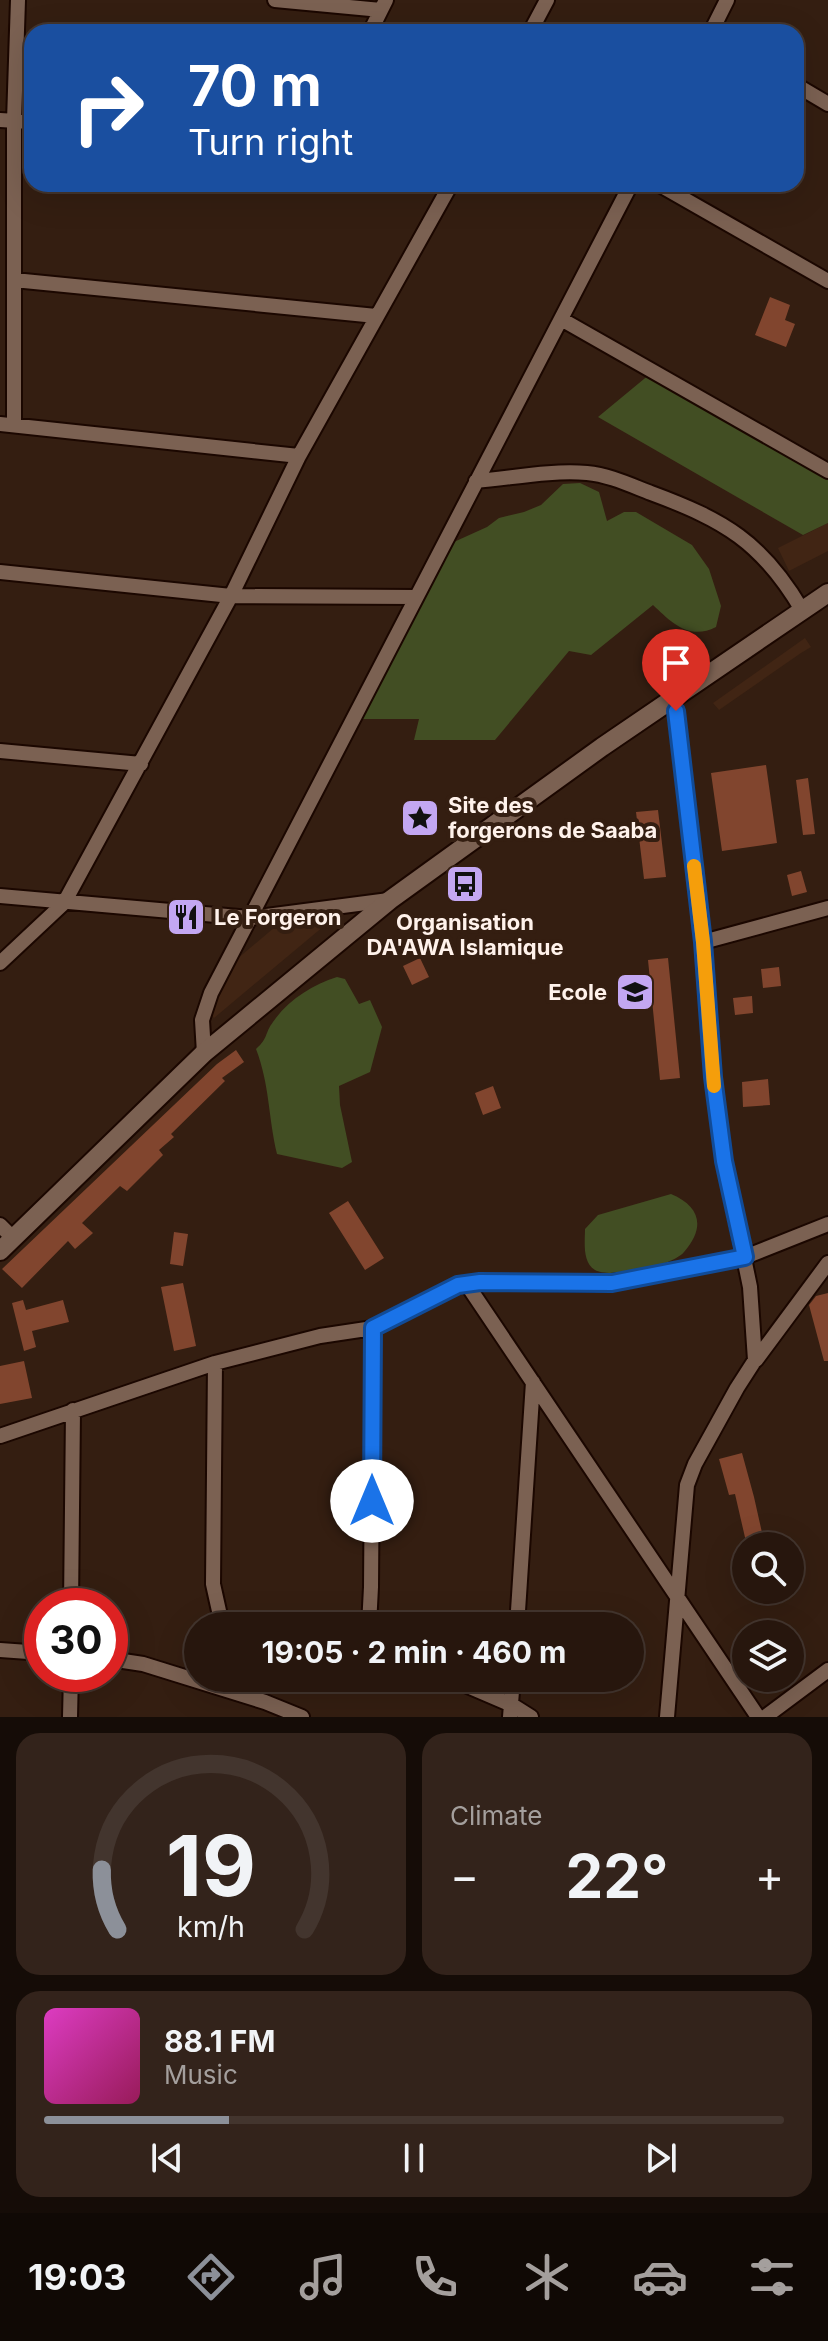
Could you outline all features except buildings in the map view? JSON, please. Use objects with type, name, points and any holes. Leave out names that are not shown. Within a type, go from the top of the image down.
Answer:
[{"type":"street","points":[[18,0],[7,120],[14,280],[7,425],[299,456]]},
{"type":"street","points":[[275,0],[383,5],[374,24]]},
{"type":"street","points":[[534,24],[547,0]]},
{"type":"street","points":[[715,24],[727,0]]},
{"type":"street","points":[[804,90],[828,104]]},
{"type":"street","points":[[0,963],[64,903],[231,596],[299,456],[446,192]]},
{"type":"street","points":[[204,1053],[202,1020],[206,1006],[627,192]]},
{"type":"street","points":[[672,192],[828,281]]},
{"type":"street","points":[[14,280],[376,316]]},
{"type":"street","points":[[561,319],[828,471]]},
{"type":"street","points":[[476,481],[588,473],[614,479],[698,511],[740,534],[769,562],[802,610]]},
{"type":"street","points":[[0,572],[231,596],[415,597]]},
{"type":"street","points":[[4,1238],[204,1053],[390,900],[589,756],[828,593]]},
{"type":"street","points":[[674,699],[703,942],[713,1077],[724,1161],[750,1287],[755,1360]]},
{"type":"street","points":[[0,751],[141,764]]},
{"type":"street","points":[[0,896],[250,918],[390,900]]},
{"type":"street","points":[[703,942],[828,908]]},
{"type":"street","points":[[0,1436],[215,1363],[320,1336],[373,1328],[450,1288],[466,1283],[612,1283],[745,1257],[828,1224]]},
{"type":"street","points":[[667,1717],[687,1485],[695,1464],[737,1388],[828,1263]]},
{"type":"street","points":[[466,1283],[758,1717]]},
{"type":"street","points":[[370,1612],[373,1328]]},
{"type":"street","points":[[215,1363],[213,1584],[219,1612]]},
{"type":"street","points":[[518,1612],[533,1382]]},
{"type":"street","points":[[71,1588],[73,1410]]},
{"type":"street","points":[[0,1650],[24,1652]]},
{"type":"street","points":[[128,1662],[265,1702],[302,1717]]},
{"type":"street","points":[[765,1717],[828,1670]]},
{"type":"street","points":[[70,1717],[71,1692]]},
{"type":"street","points":[[475,1692],[511,1711],[531,1717]]},
{"type":"shaded area","points":[[828,523],[828,551],[789,571],[778,548]]},
{"type":"shaded area","points":[[805,638],[811,647],[719,710],[713,703]]},
{"type":"shaded area","points":[[315,912],[324,926],[214,1018],[207,1010],[217,988],[237,959],[275,927]]},
{"type":"green space","points":[[650,374],[828,477],[828,523],[803,535],[598,417]]},
{"type":"green space","points":[[580,483],[599,492],[607,521],[624,512],[636,512],[692,545],[709,569],[721,606],[716,627],[706,631],[689,631],[653,605],[591,655],[569,651],[495,740],[414,740],[419,719],[355,719],[445,546],[487,527],[499,518],[541,505],[563,484]]},
{"type":"green space","points":[[337,977],[345,979],[359,1004],[370,1000],[382,1027],[370,1072],[339,1086],[352,1162],[342,1168],[277,1154],[264,1076],[256,1049],[273,1022],[293,1000]]},
{"type":"green space","points":[[671,1194],[688,1205],[697,1218],[695,1234],[684,1252],[668,1262],[627,1272],[603,1272],[591,1266],[585,1251],[585,1229],[598,1215]]},
{"type":"slow traffic","points":[[694,866],[714,1086]]},
{"type":"place","name":"Site des forgerons de Saaba","points":[[420,818]]},
{"type":"place","name":"Organisation DA'AWA Islamique","points":[[465,884]]},
{"type":"place","name":"Le Forgeron","points":[[186,917]]},
{"type":"place","name":"Ecole","points":[[635,992]]},
{"type":"route","points":[[372,1501],[373,1328],[458,1285],[480,1282],[612,1283],[745,1257],[724,1161],[713,1077],[703,942],[676,711]]}]
